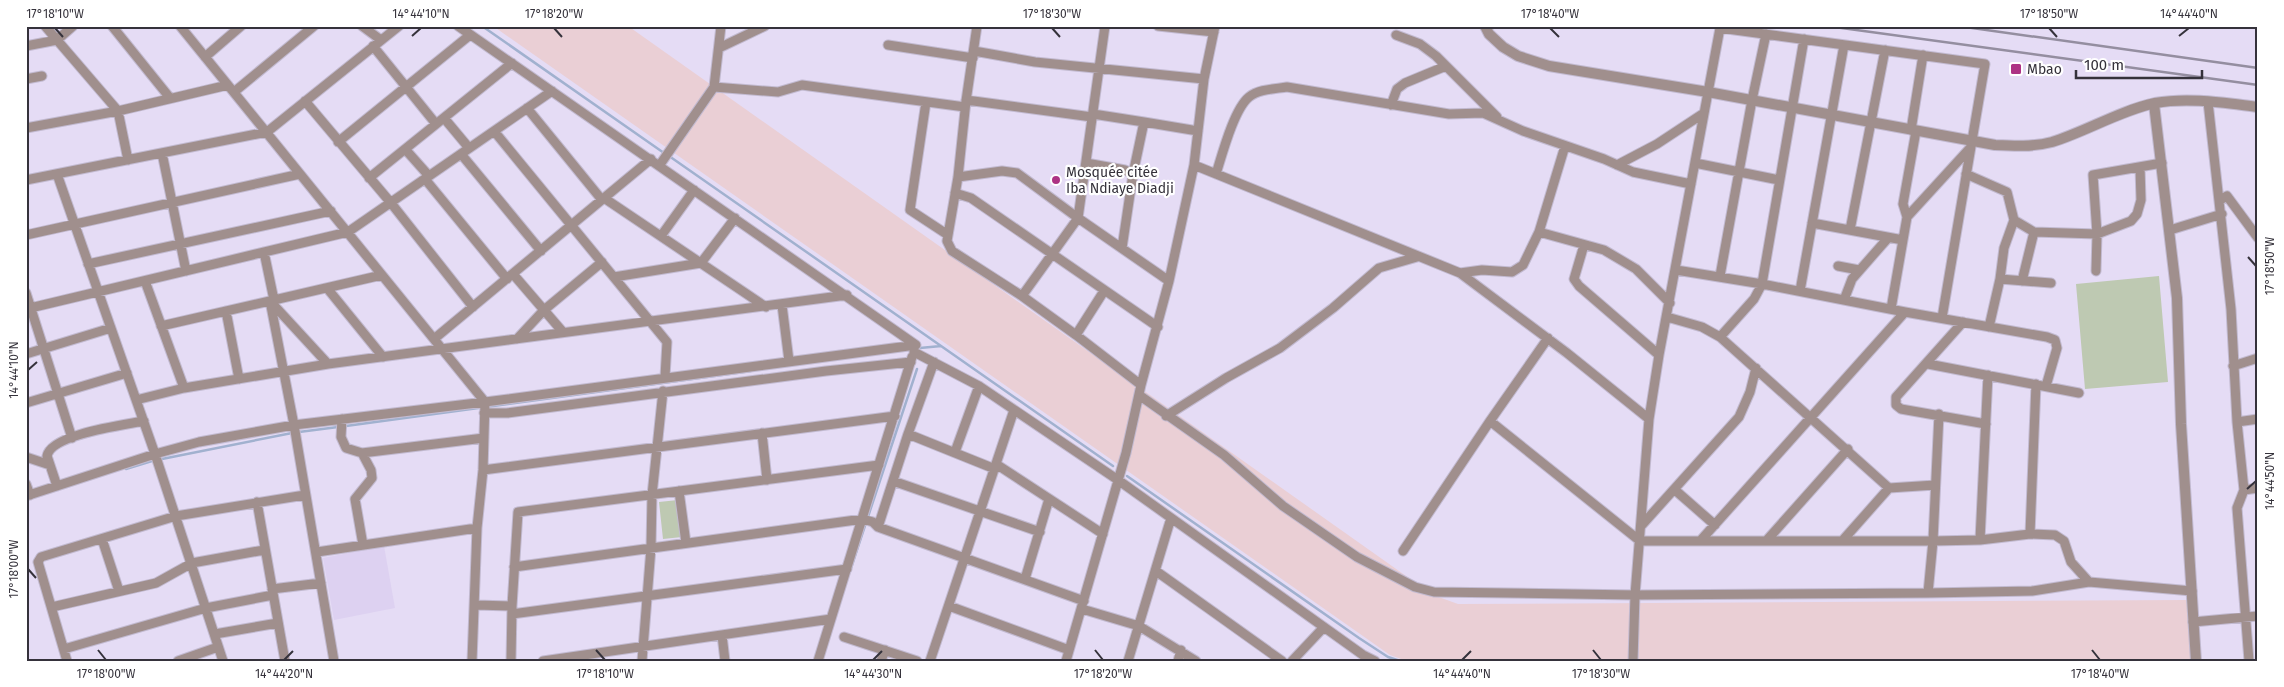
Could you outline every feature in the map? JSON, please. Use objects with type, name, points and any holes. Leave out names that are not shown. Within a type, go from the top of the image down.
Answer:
[{"type":"street","points":[[45,26],[118,111],[128,160]]},
{"type":"street","points":[[26,46],[57,40],[74,26]]},
{"type":"street","points":[[112,26],[170,98]]},
{"type":"street","points":[[180,26],[485,402],[483,470],[477,528],[476,605],[472,661]]},
{"type":"street","points":[[205,57],[241,26]]},
{"type":"street","points":[[26,128],[118,111],[170,98],[231,89],[314,26]]},
{"type":"street","points":[[362,26],[381,40]]},
{"type":"street","points":[[26,180],[266,132],[398,26]]},
{"type":"street","points":[[458,26],[651,160],[661,164],[694,190],[847,296],[934,362],[980,386],[1118,480],[1324,627],[1361,658],[1375,661]]},
{"type":"street","points":[[661,164],[714,86],[722,26]]},
{"type":"street","points":[[719,48],[765,26]]},
{"type":"street","points":[[977,26],[948,246],[952,251],[1022,296],[1076,335],[1140,390],[1166,416],[1224,455],[1283,506],[1357,557],[1415,587],[1451,594],[1928,593],[2032,591],[2089,582],[2192,591]]},
{"type":"street","points":[[1022,296],[1078,218],[1105,26]]},
{"type":"street","points":[[1066,661],[1118,480],[1158,327],[1194,165],[1204,79],[1214,29],[1158,26]]},
{"type":"street","points":[[1485,26],[1502,46],[1532,62],[1752,100],[1971,144],[2026,146],[2051,142],[2118,114],[2154,104],[2208,102],[2258,107]]},
{"type":"street","points":[[1633,661],[1635,595],[1649,419],[1659,355],[1720,28],[1985,64],[1942,318]]},
{"type":"street","points":[[1396,34],[1420,44],[1446,66],[1499,119]]},
{"type":"street","points":[[1720,276],[1766,34]]},
{"type":"street","points":[[338,142],[470,35]]},
{"type":"street","points":[[1720,337],[1754,299],[1762,284],[1804,39]]},
{"type":"street","points":[[888,45],[1204,79]]},
{"type":"street","points":[[1800,291],[1844,45]]},
{"type":"street","points":[[373,46],[406,87],[469,148]]},
{"type":"street","points":[[1850,230],[1885,50]]},
{"type":"street","points":[[1891,309],[1907,217],[1903,204],[1923,55]]},
{"type":"street","points":[[369,178],[512,63]]},
{"type":"street","points":[[1391,105],[1397,89],[1405,83],[1446,66]]},
{"type":"street","points":[[26,79],[42,76]]},
{"type":"street","points":[[714,86],[778,92],[802,85],[926,102],[1092,115],[1198,131]]},
{"type":"street","points":[[1216,174],[1235,119],[1248,98],[1262,91],[1287,87],[1449,114],[1483,113],[1523,131],[1634,172],[1691,184]]},
{"type":"street","points":[[29,308],[348,232],[552,91]]},
{"type":"street","points":[[305,101],[473,307]]},
{"type":"street","points":[[926,102],[910,210],[948,235]]},
{"type":"street","points":[[2208,102],[2222,214],[2231,309],[2237,422],[2244,490],[2237,508],[2249,661]]},
{"type":"street","points":[[2154,104],[2177,298],[2180,424],[2196,661]]},
{"type":"street","points":[[526,108],[603,199],[766,307]]},
{"type":"street","points":[[1617,165],[1657,144],[1704,113]]},
{"type":"street","points":[[1122,248],[1133,174],[1144,122]]},
{"type":"street","points":[[494,131],[667,342],[665,377]]},
{"type":"street","points":[[1907,217],[1971,144]]},
{"type":"street","points":[[1460,273],[1482,270],[1512,272],[1523,265],[1539,232],[1565,146]]},
{"type":"street","points":[[405,149],[510,276],[544,310],[562,332]]},
{"type":"street","points":[[162,153],[186,271]]},
{"type":"street","points":[[461,154],[541,251]]},
{"type":"street","points":[[434,339],[651,160]]},
{"type":"street","points":[[1086,163],[1125,170],[1133,174]]},
{"type":"street","points":[[1695,163],[1779,180]]},
{"type":"street","points":[[2096,271],[2097,234],[2093,174],[2162,163]]},
{"type":"street","points":[[1194,165],[1394,248],[1460,273],[1548,338],[1649,419]]},
{"type":"street","points":[[2014,220],[2034,232],[2097,234],[2131,221],[2137,214],[2141,200],[2140,166]]},
{"type":"street","points":[[958,177],[1002,171],[1018,173],[1078,218],[1169,280]]},
{"type":"street","points":[[57,174],[156,454],[223,661]]},
{"type":"street","points":[[26,235],[300,174]]},
{"type":"street","points":[[1966,174],[2007,192],[2014,220],[2004,248],[2000,279],[1989,327]]},
{"type":"street","points":[[661,236],[694,190]]},
{"type":"street","points":[[955,193],[972,198],[1158,327]]},
{"type":"street","points":[[2220,200],[2227,196],[2258,238]]},
{"type":"street","points":[[88,264],[331,211]]},
{"type":"street","points":[[2170,230],[2222,214]]},
{"type":"street","points":[[614,277],[701,263],[734,218]]},
{"type":"street","points":[[1812,223],[1903,240]]},
{"type":"street","points":[[1539,232],[1604,250],[1636,269],[1670,303]]},
{"type":"street","points":[[2022,281],[2034,232]]},
{"type":"street","points":[[1844,300],[1847,288],[1859,270],[1888,238]]},
{"type":"street","points":[[1584,245],[1574,279],[1659,355]]},
{"type":"street","points":[[1166,416],[1226,378],[1280,348],[1384,265],[1394,248]]},
{"type":"street","points":[[264,252],[283,371],[317,552],[320,583],[333,660]]},
{"type":"street","points":[[1384,265],[1418,257]]},
{"type":"street","points":[[517,338],[544,310],[602,262]]},
{"type":"street","points":[[1838,266],[1859,270]]},
{"type":"street","points":[[1676,270],[1720,276],[2047,337],[2055,340],[2057,348],[2046,386]]},
{"type":"street","points":[[161,326],[382,275]]},
{"type":"street","points":[[2000,279],[2051,283]]},
{"type":"street","points":[[145,280],[184,388]]},
{"type":"street","points":[[327,288],[383,357]]},
{"type":"street","points":[[1076,335],[1104,291]]},
{"type":"street","points":[[26,293],[29,308],[44,348],[72,438]]},
{"type":"street","points":[[136,400],[184,388],[328,364],[443,350],[649,320],[847,296]]},
{"type":"street","points":[[272,301],[328,364]]},
{"type":"street","points":[[782,305],[788,361]]},
{"type":"street","points":[[226,311],[239,379]]},
{"type":"street","points":[[1702,540],[1905,312]]},
{"type":"street","points":[[1667,317],[1702,327],[1720,337],[1848,449],[1889,488]]},
{"type":"street","points":[[1963,322],[1928,364],[1896,397],[1896,405],[1901,409],[1939,414],[1986,424]]},
{"type":"street","points":[[26,354],[111,328]]},
{"type":"street","points":[[1403,551],[1548,338]]},
{"type":"street","points":[[26,484],[28,496],[156,454],[199,442],[294,425],[485,402],[788,361],[915,348]]},
{"type":"street","points":[[870,522],[879,466],[915,348]]},
{"type":"street","points":[[2233,366],[2258,358]]},
{"type":"street","points":[[484,413],[507,413],[663,391],[911,362]]},
{"type":"street","points":[[818,661],[847,569],[870,522],[893,482],[934,362]]},
{"type":"street","points":[[1928,364],[2079,393]]},
{"type":"street","points":[[1641,526],[1739,417],[1750,392],[1756,368]]},
{"type":"street","points":[[26,403],[127,373]]},
{"type":"street","points":[[1980,540],[1988,375]]},
{"type":"street","points":[[2030,534],[2036,384]]},
{"type":"street","points":[[955,452],[980,386]]},
{"type":"street","points":[[642,661],[651,548],[652,495],[663,391]]},
{"type":"street","points":[[933,660],[1014,410]]},
{"type":"street","points":[[1928,593],[1933,541],[1939,414]]},
{"type":"street","points":[[483,470],[895,416]]},
{"type":"street","points":[[342,419],[341,437],[346,448],[362,453],[484,438]]},
{"type":"street","points":[[57,486],[47,456],[51,447],[72,438],[144,421]]},
{"type":"street","points":[[1490,421],[1640,541],[1933,541],[1980,540],[2030,534],[2055,535],[2064,541],[2071,562],[2089,582]]},
{"type":"street","points":[[2237,422],[2257,422]]},
{"type":"street","points":[[762,433],[767,480]]},
{"type":"street","points":[[908,434],[996,466],[1103,534]]},
{"type":"street","points":[[1768,540],[1848,449]]},
{"type":"street","points":[[362,453],[371,470],[372,478],[355,499],[363,545]]},
{"type":"street","points":[[26,457],[50,465]]},
{"type":"street","points":[[511,661],[518,512],[879,466]]},
{"type":"street","points":[[893,482],[1040,532]]},
{"type":"street","points":[[1843,540],[1889,488],[1935,485]]},
{"type":"street","points":[[2244,490],[2258,488]]},
{"type":"street","points":[[1675,490],[1714,525]]},
{"type":"street","points":[[679,491],[686,543]]},
{"type":"street","points":[[67,661],[39,559],[176,516],[305,495]]},
{"type":"street","points":[[1025,579],[1049,499]]},
{"type":"street","points":[[257,502],[285,661]]},
{"type":"street","points":[[1128,661],[1171,518]]},
{"type":"street","points":[[514,567],[686,543],[870,522],[1025,579],[1083,605],[1139,626],[1181,650],[1196,661]]},
{"type":"street","points":[[317,552],[477,528]]},
{"type":"street","points":[[102,539],[119,591]]},
{"type":"street","points":[[52,607],[156,583],[192,562],[264,550]]},
{"type":"street","points":[[476,605],[512,610],[647,596],[847,569]]},
{"type":"street","points":[[1156,572],[1282,661]]},
{"type":"street","points":[[64,649],[206,608],[320,583]]},
{"type":"street","points":[[949,606],[1069,650]]},
{"type":"street","points":[[2193,622],[2258,616]]},
{"type":"street","points":[[543,661],[595,657],[643,645],[831,619]]},
{"type":"street","points":[[215,634],[278,623]]},
{"type":"street","points":[[1292,661],[1324,627]]},
{"type":"street","points":[[722,634],[725,661]]},
{"type":"street","points":[[844,637],[917,661]]},
{"type":"street","points":[[178,661],[218,646]]},
{"type":"street","points":[[881,661],[884,650]]},
{"type":"street","points":[[1178,661],[1181,650]]},
{"type":"shaded area","points":[[493,26],[628,26],[1433,595],[1458,604],[2188,600],[2191,661],[1407,661],[1390,655]]},
{"type":"shaded area","points":[[384,546],[395,608],[334,620],[323,558]]},
{"type":"green space","points":[[2159,276],[2168,382],[2085,389],[2076,284]]},
{"type":"green space","points":[[678,500],[682,537],[663,539],[659,502]]},
{"type":"waterway","points":[[482,26],[664,153]]},
{"type":"waterway","points":[[669,156],[1113,466]]},
{"type":"waterway","points":[[920,348],[941,346]]},
{"type":"waterway","points":[[850,571],[917,369]]},
{"type":"waterway","points":[[346,426],[751,371]]},
{"type":"waterway","points":[[299,432],[338,427]]},
{"type":"waterway","points":[[162,459],[292,433]]},
{"type":"waterway","points":[[126,469],[152,461]]},
{"type":"waterway","points":[[1127,476],[1359,638],[1388,657],[1400,661]]},
{"type":"railway","points":[[1827,26],[2258,85]]},
{"type":"railway","points":[[1958,26],[2258,68]]},
{"type":"place","name":"Mbao","points":[[2016,69]]},
{"type":"place","name":"Mosquée citée Iba Ndiaye Diadji","points":[[1056,180]]}]
